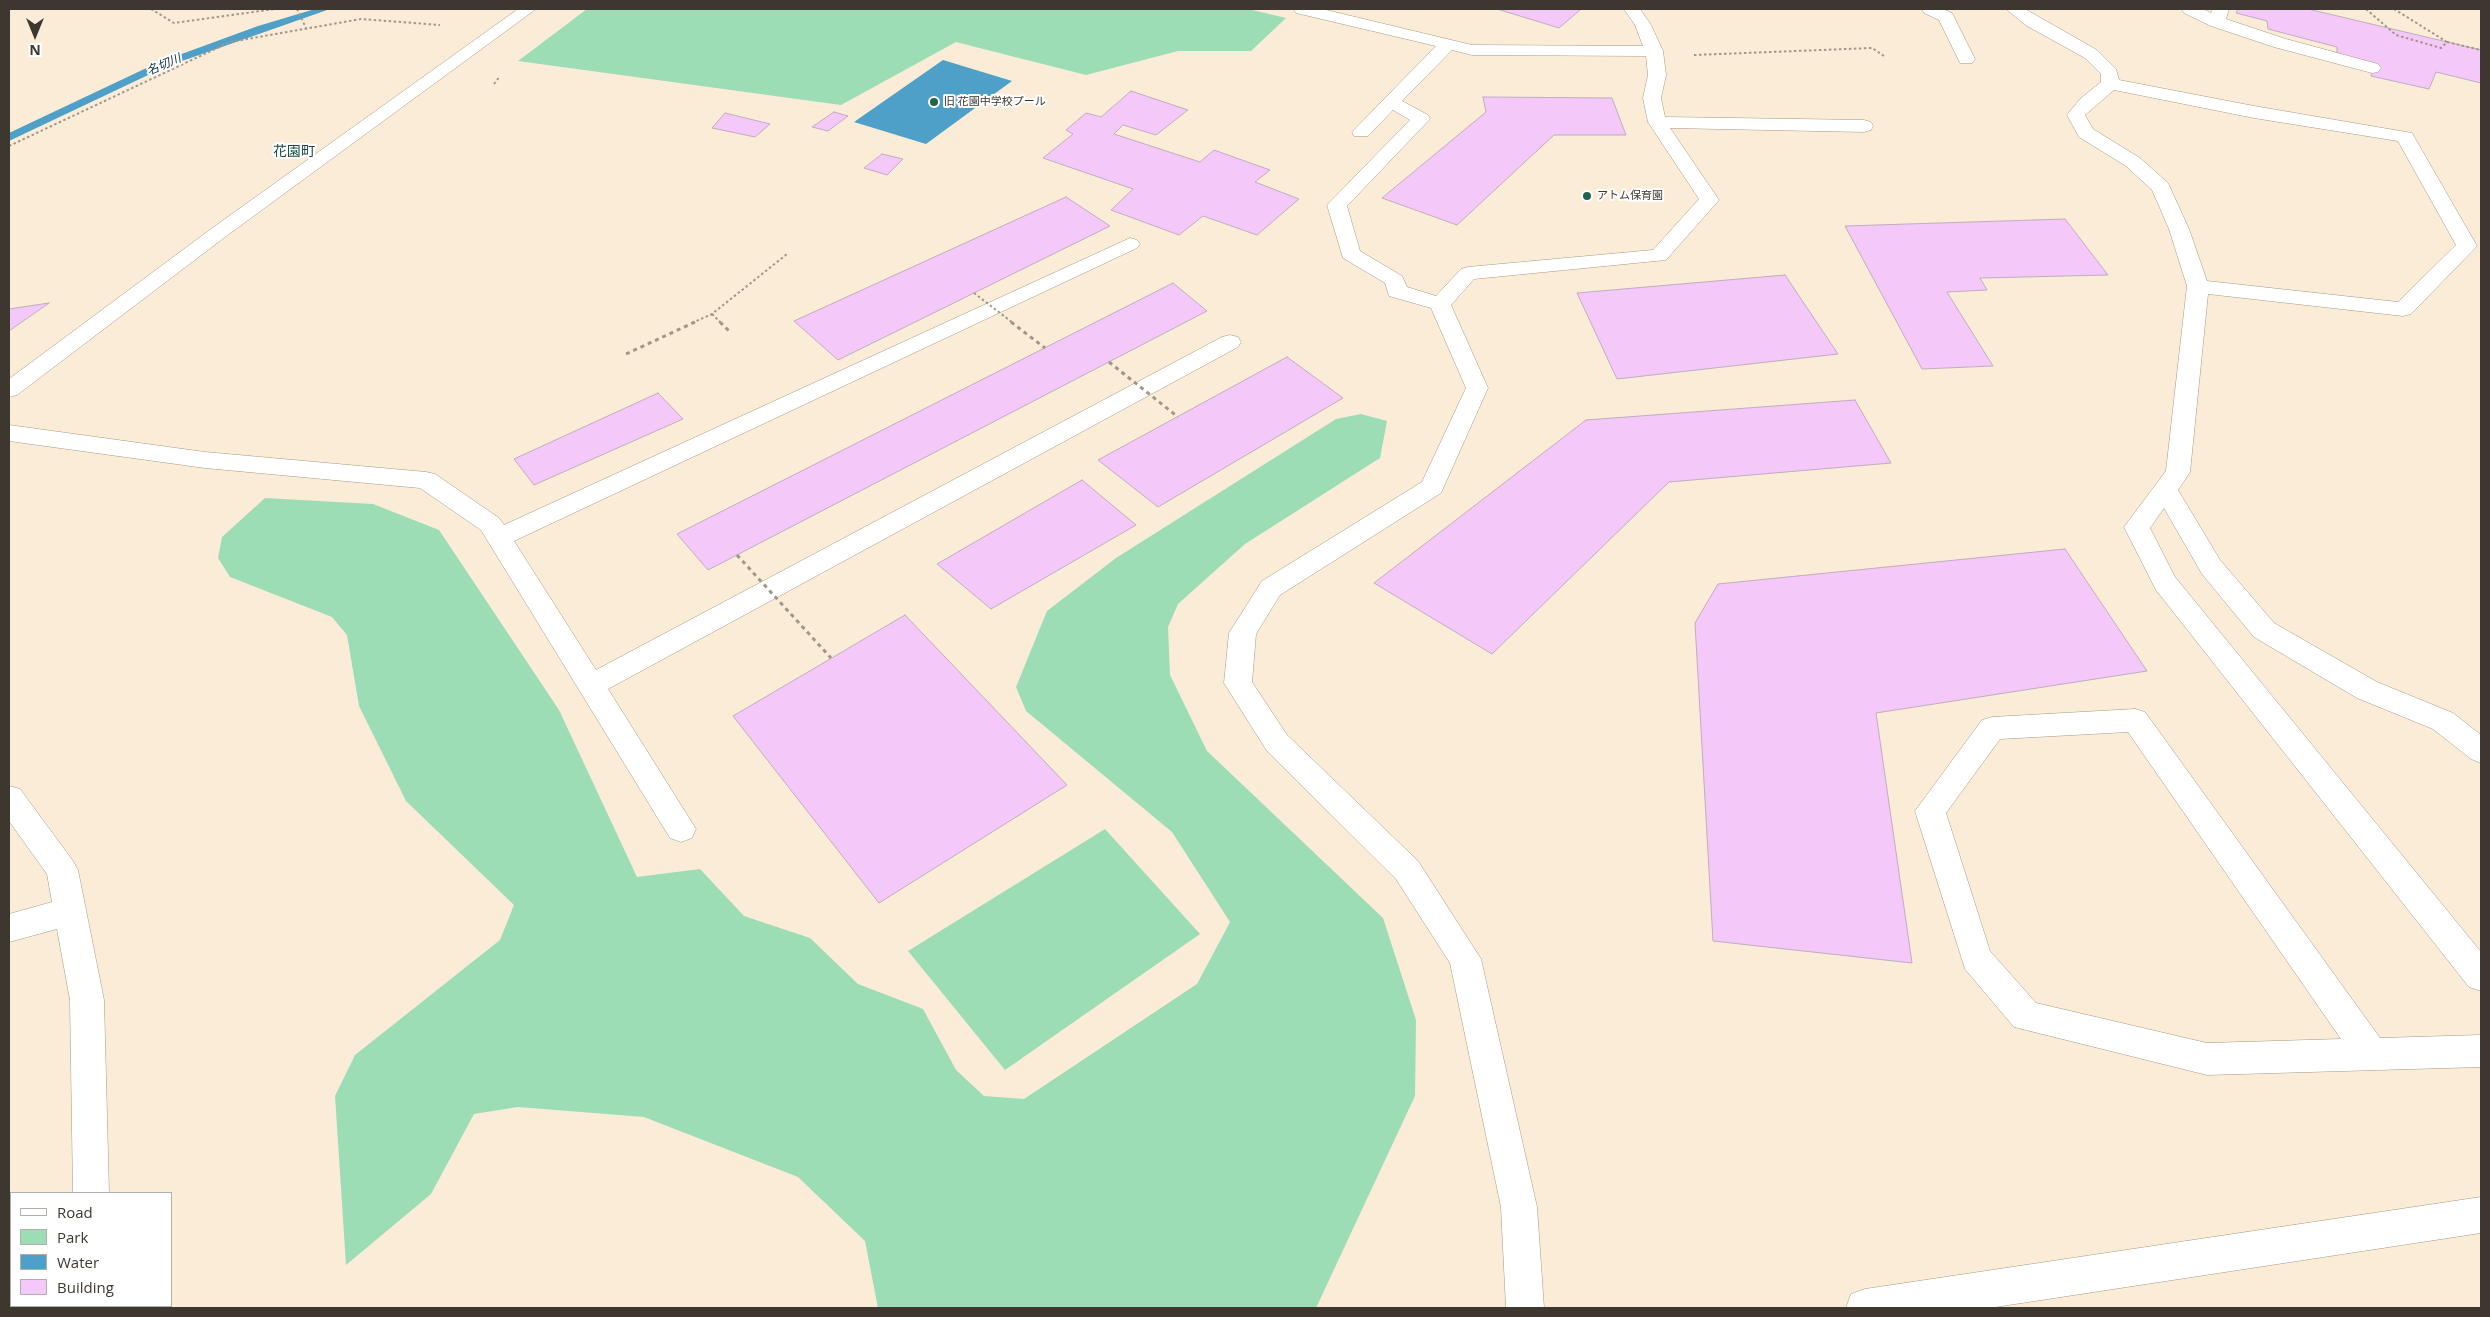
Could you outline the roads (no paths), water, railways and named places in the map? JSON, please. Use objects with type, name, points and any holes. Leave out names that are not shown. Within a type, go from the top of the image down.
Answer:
[{"type":"street","points":[[9,390],[218,233],[528,9]]},
{"type":"street","points":[[1302,9],[1472,50],[1654,51]]},
{"type":"street","points":[[1440,304],[1468,273],[1659,256],[1709,200],[1657,122],[1652,98],[1657,75],[1654,51],[1643,25],[1632,9]]},
{"type":"street","points":[[1930,9],[1946,17],[1966,59]]},
{"type":"street","points":[[2014,9],[2032,22],[2091,54],[2110,73],[2110,84]]},
{"type":"street","points":[[2190,9],[2219,16],[2280,43],[2372,68]]},
{"type":"street","points":[[1361,132],[1448,44]]},
{"type":"street","points":[[2110,84],[2076,115],[2086,133],[2133,162],[2161,187],[2179,229],[2198,286],[2178,472],[2137,527],[2165,583],[2481,976]]},
{"type":"street","points":[[2110,84],[2254,112],[2405,137],[2467,246],[2403,309],[2198,286]]},
{"type":"street","points":[[1391,102],[1421,119],[1337,205],[1350,254],[1395,280],[1397,291],[1440,304],[1477,388],[1432,487],[1271,588],[1243,633],[1238,683],[1277,743],[1407,870],[1465,959],[1519,1207],[1525,1308]]},
{"type":"street","points":[[1657,122],[1864,126]]},
{"type":"street","points":[[498,538],[1130,244]]},
{"type":"street","points":[[590,686],[1230,342]]},
{"type":"street","points":[[9,433],[205,460],[426,480],[490,524],[681,829]]},
{"type":"street","points":[[2166,490],[2211,567],[2264,630],[2367,690],[2443,721],[2481,752]]},
{"type":"street","points":[[2372,1054],[2135,720],[1992,728],[1930,811],[1976,959],[2026,1016],[2207,1059],[2481,1051]]},
{"type":"street","points":[[9,798],[62,870],[87,1000],[91,1192]]},
{"type":"street","points":[[9,928],[70,911]]},
{"type":"street","points":[[1865,1308],[2481,1215]]},
{"type":"water","name":"旧 花園中学校プール","points":[[943,60],[1012,81],[926,144],[854,122]]},
{"type":"waterway","name":"名切川","points":[[9,137],[161,65],[262,28],[325,9]]},
{"type":"place","name":"旧 花園中学校プール","points":[[934,102]]},
{"type":"place","name":"アトム保育園","points":[[1587,196]]},
{"type":"district","name":"花園町","points":[[294,152]]}]
